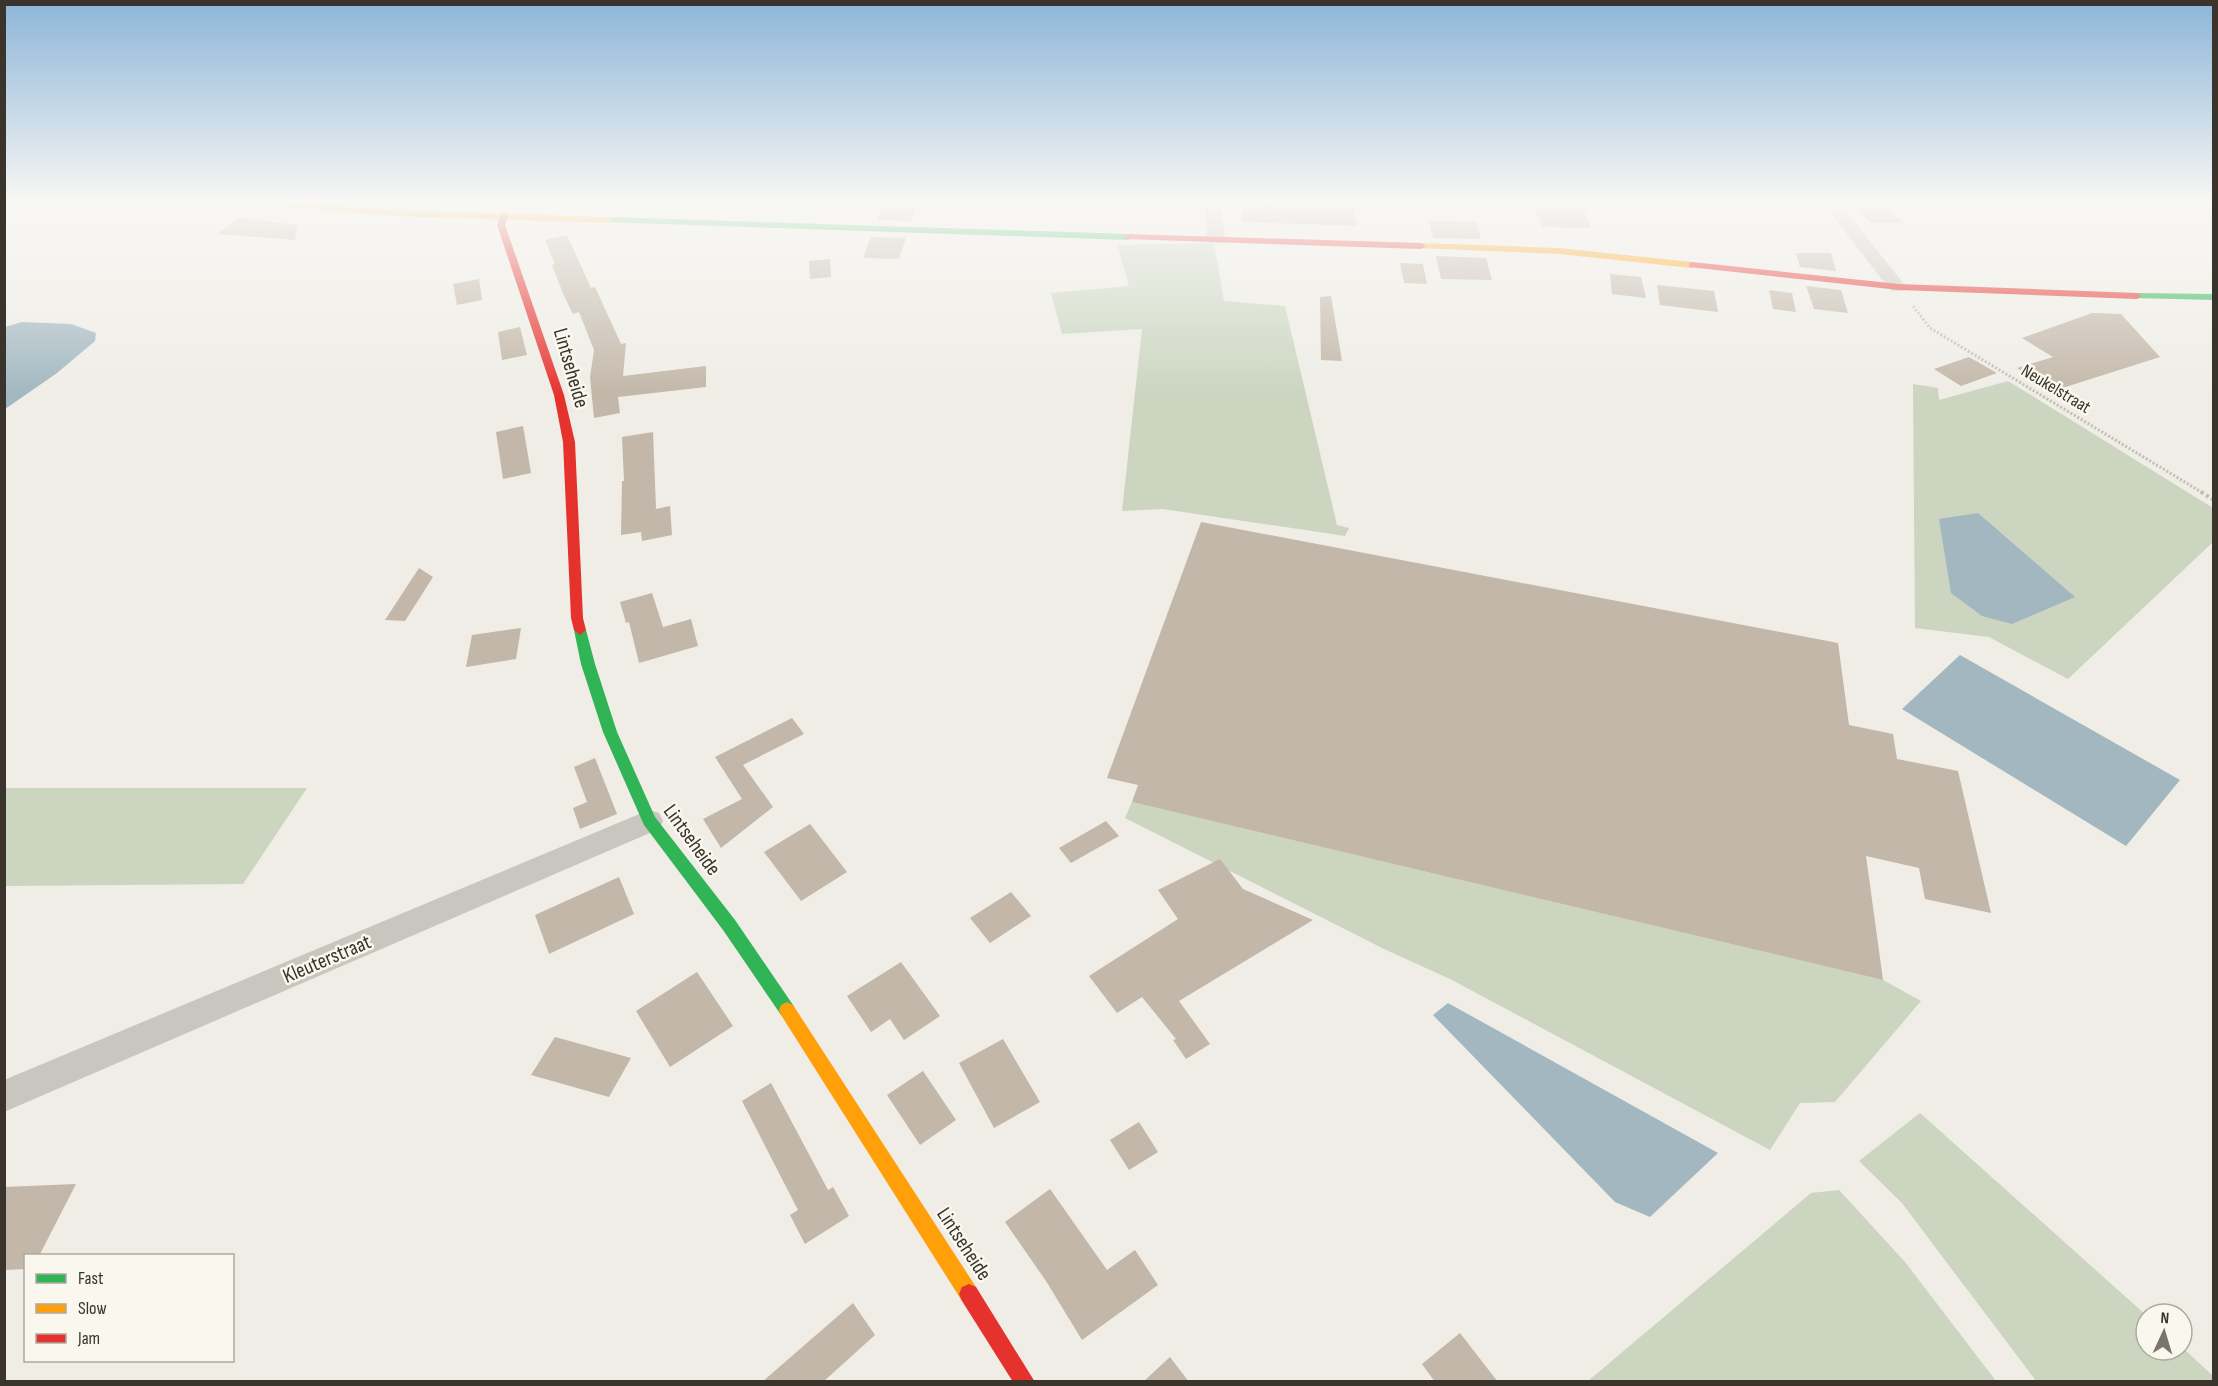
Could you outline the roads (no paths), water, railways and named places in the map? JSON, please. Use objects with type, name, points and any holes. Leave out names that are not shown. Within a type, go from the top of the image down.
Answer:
[{"type":"street","name":"Lintseheide","points":[[515,267],[555,385],[569,442],[573,480],[573,557],[577,618],[610,732],[649,821],[729,925],[800,1029],[1025,1382]]},
{"type":"street","points":[[1719,267],[1897,287],[1983,292],[2214,297]]},
{"type":"street","points":[[1881,267],[1897,287]]},
{"type":"street","name":"Kleuterstraat","points":[[4,1096],[649,821]]},
{"type":"water","points":[[22,322],[71,324],[96,333],[95,341],[57,373],[5,409],[5,327]]},
{"type":"water","points":[[1978,513],[2075,597],[2012,624],[1982,616],[1951,593],[1939,519]]},
{"type":"water","points":[[1960,655],[2180,780],[2126,846],[1902,709]]},
{"type":"water","points":[[1448,1003],[1718,1153],[1650,1217],[1615,1202],[1433,1015]]}]
